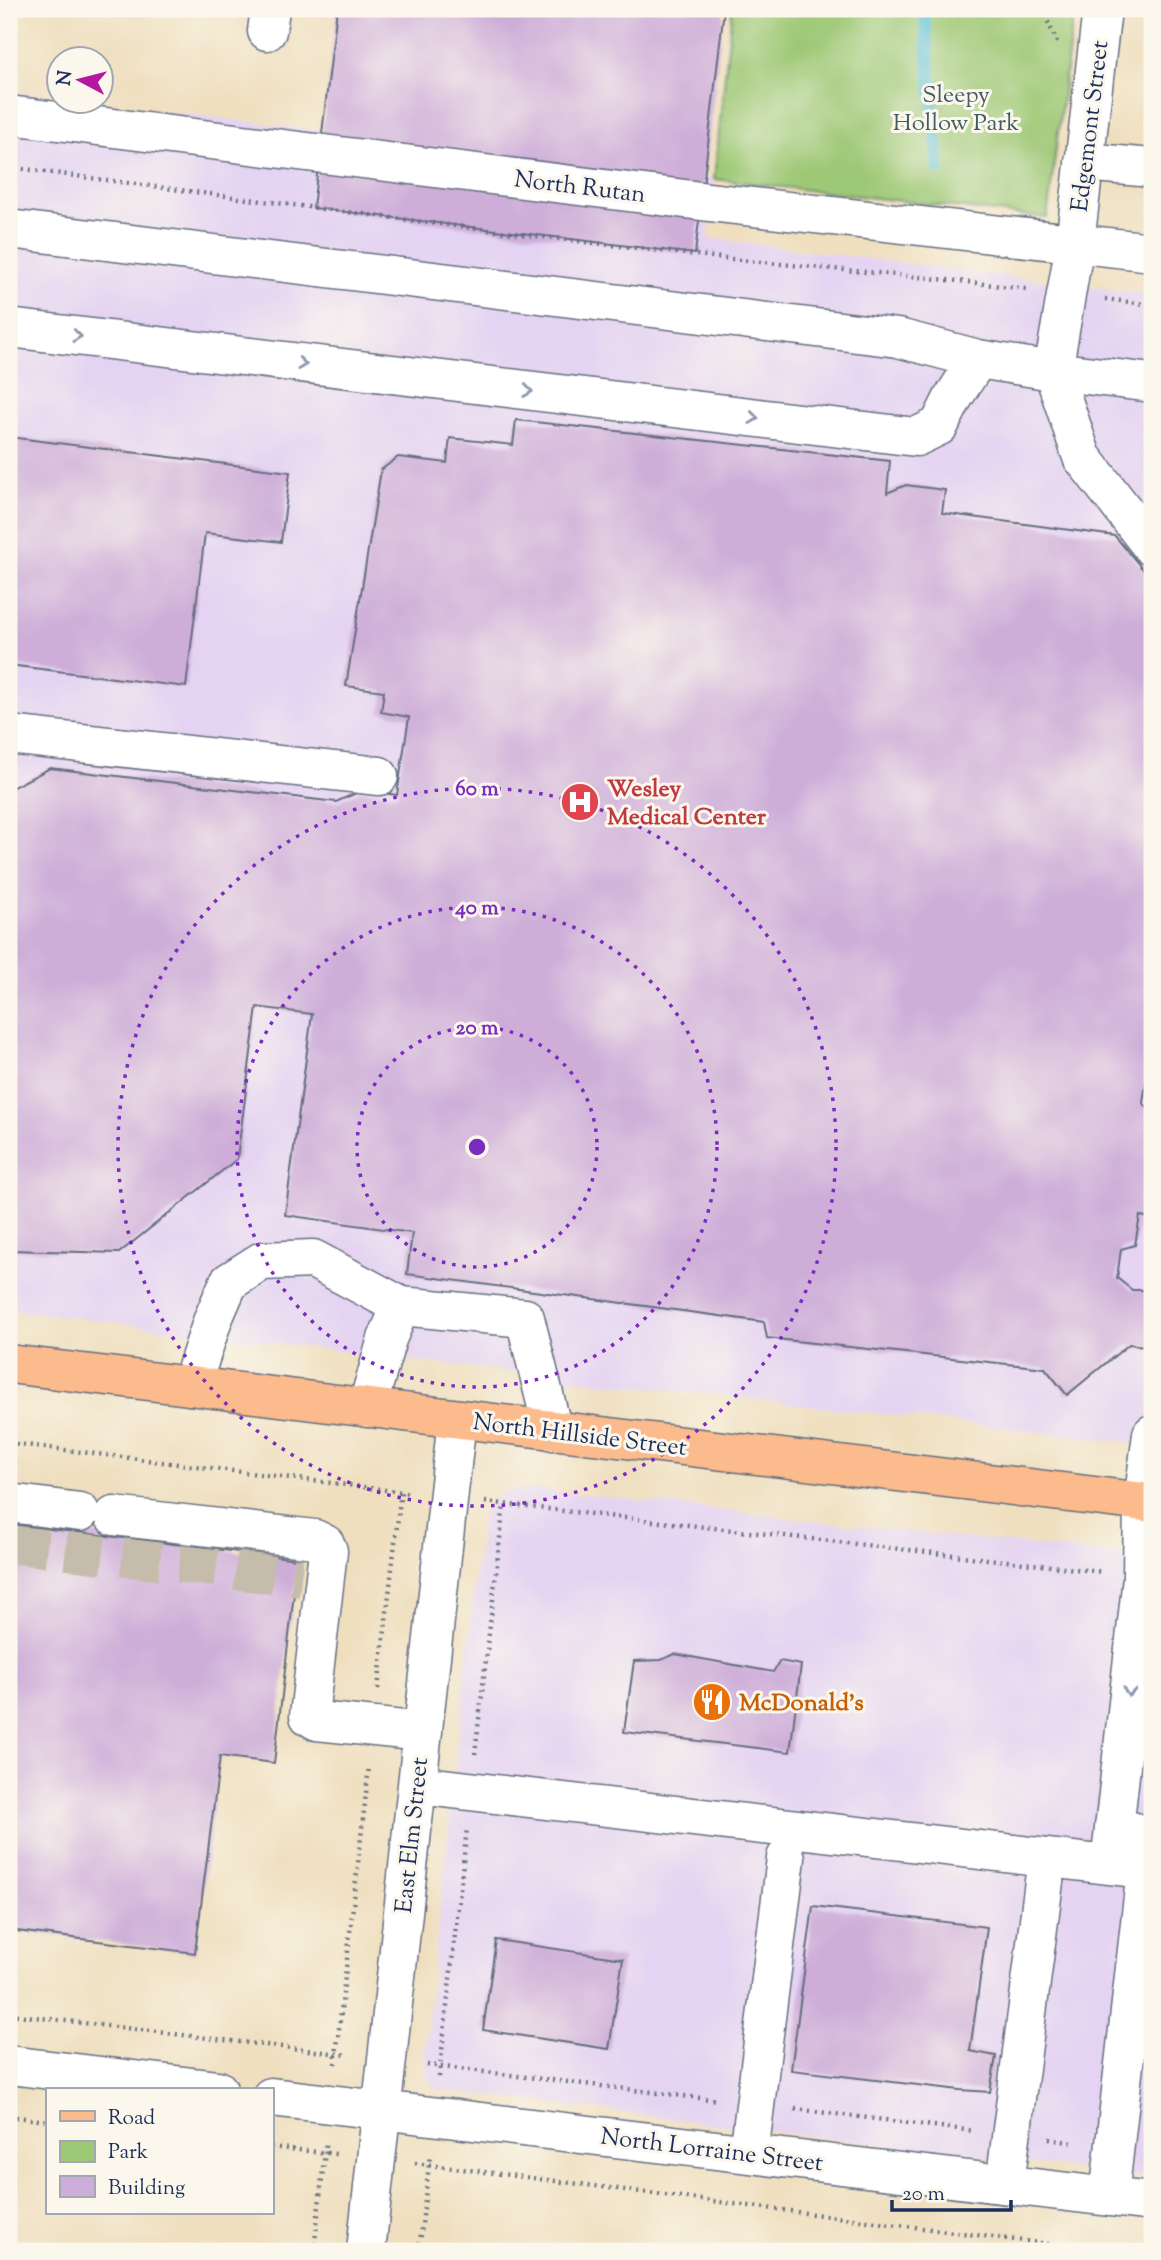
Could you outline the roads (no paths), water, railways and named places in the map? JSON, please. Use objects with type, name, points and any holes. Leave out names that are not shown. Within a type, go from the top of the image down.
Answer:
[{"type":"main road","name":"North Hillside Street","points":[[9,1364],[1147,1503]]},
{"type":"street","name":"Edgemont Street","points":[[1053,371],[1075,243],[1102,9]]},
{"type":"street","name":"North Rutan","points":[[9,115],[709,202],[1152,252]]},
{"type":"street","points":[[1084,162],[1152,168]]},
{"type":"street","points":[[9,229],[898,338],[978,359],[1152,383]]},
{"type":"street","points":[[9,328],[916,437],[939,426],[978,359]]},
{"type":"street","points":[[1053,371],[1082,457],[1138,513],[1152,547]]},
{"type":"street","points":[[9,735],[379,776]]},
{"type":"street","points":[[191,1386],[213,1319],[229,1282],[262,1261],[313,1259],[401,1306],[525,1318],[553,1431]]},
{"type":"street","points":[[368,1408],[387,1339],[401,1306]]},
{"type":"street","name":"East Elm Street","points":[[366,2251],[457,1419]]},
{"type":"street","points":[[1109,2197],[1140,1860],[1114,1826],[1142,1577],[1152,1434]]},
{"type":"street","points":[[9,1503],[314,1539],[325,1544],[328,1551],[313,1579],[309,1716],[317,1721],[423,1732]]},
{"type":"street","points":[[417,1786],[1047,1858],[1140,1860]]},
{"type":"street","points":[[749,2154],[786,1858]]},
{"type":"street","points":[[1005,2184],[1047,1858]]},
{"type":"street","points":[[9,2065],[201,2088]]},
{"type":"street","name":"North Lorraine Street","points":[[273,2097],[1152,2202]]},
{"type":"waterway","points":[[924,9],[939,169]]},
{"type":"tunnel","points":[[9,1544],[301,1578]]},
{"type":"place","name":"Wesley Medical Center","points":[[580,802]]},
{"type":"place","name":"McDonald's","points":[[712,1702]]},
{"type":"park label","name":"Sleepy Hollow Park","points":[[956,108]]}]
